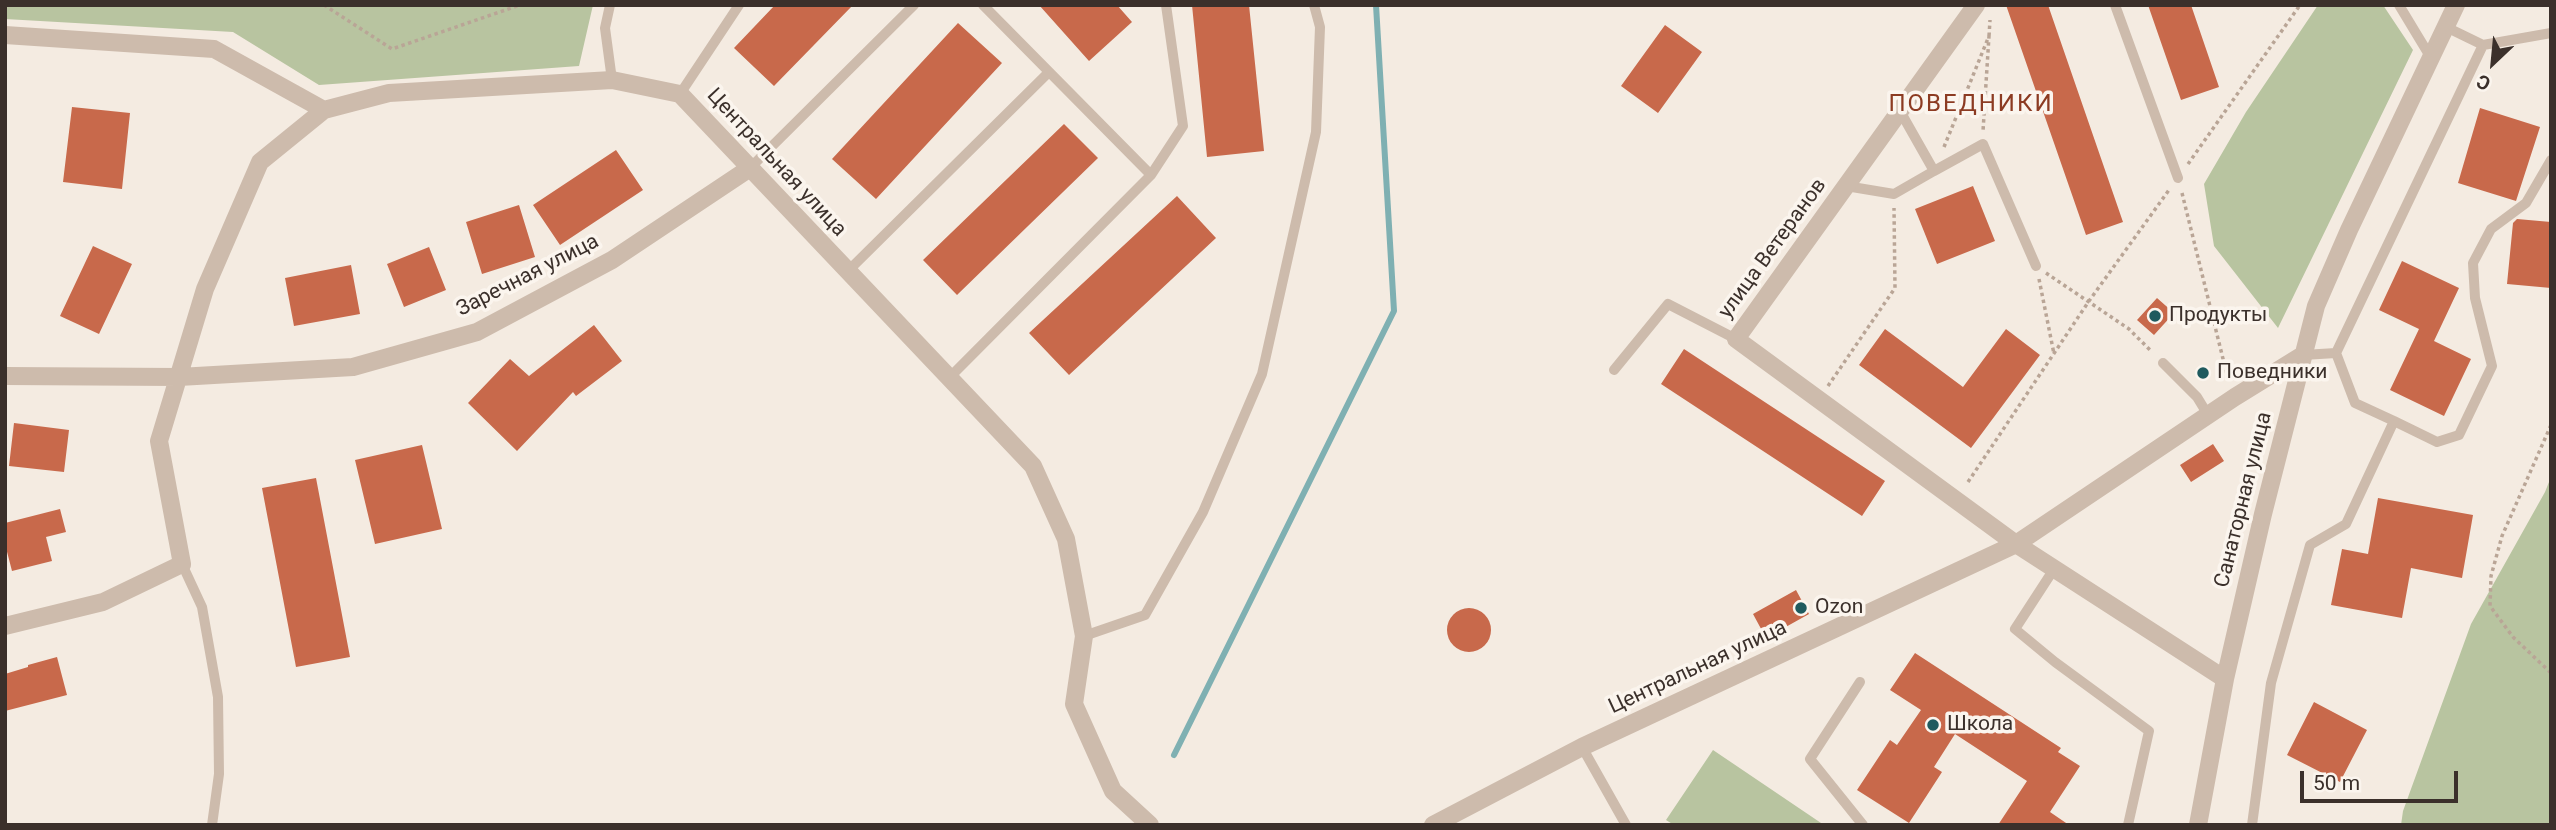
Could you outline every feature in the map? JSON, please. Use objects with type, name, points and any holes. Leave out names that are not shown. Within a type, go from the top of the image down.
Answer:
[{"type":"street","name":"улица Ветеранов","points":[[1976,5],[1736,339],[2016,544],[2225,679]]},
{"type":"street","name":"Санаторная улица","points":[[2198,825],[2225,679],[2268,492],[2303,355],[2325,283],[2456,5]]},
{"type":"street","points":[[5,35],[214,49],[324,110]]},
{"type":"street","name":"Центральная улица","points":[[182,564],[159,441],[205,289],[260,162],[324,110],[389,93],[612,80],[680,94],[1033,466],[1066,539],[1084,636],[1074,704],[1113,791],[1150,825]]},
{"type":"street","name":"Заречная улица","points":[[5,376],[178,377],[353,367],[477,332],[611,260],[750,168]]},
{"type":"street","name":"Центральная улица","points":[[1433,825],[1582,747],[2016,544],[2235,397],[2303,355]]},
{"type":"street","points":[[5,626],[103,602],[182,564]]},
{"type":"lane","points":[[610,5],[605,28],[612,80]]},
{"type":"lane","points":[[680,94],[739,5]]},
{"type":"lane","points":[[750,168],[914,5]]},
{"type":"lane","points":[[983,5],[1151,175]]},
{"type":"lane","points":[[949,378],[1151,175],[1183,126],[1166,5]]},
{"type":"lane","points":[[1084,636],[1145,615],[1203,512],[1262,374],[1316,131],[1320,27],[1314,5]]},
{"type":"lane","points":[[2115,5],[2178,178]]},
{"type":"lane","points":[[2399,5],[2431,58]]},
{"type":"lane","points":[[2446,27],[2483,46],[2551,33]]},
{"type":"lane","points":[[2483,46],[2336,354],[2356,403],[2437,442],[2459,435],[2493,366],[2475,298],[2473,263],[2491,229],[2526,203],[2551,160]]},
{"type":"lane","points":[[848,271],[1049,72]]},
{"type":"lane","points":[[1900,111],[1934,171]]},
{"type":"lane","points":[[1846,186],[1894,194],[1983,144],[2036,267]]},
{"type":"lane","points":[[1614,370],[1668,304],[1736,339]]},
{"type":"lane","points":[[2303,355],[2336,354]]},
{"type":"lane","points":[[2163,363],[2197,397],[2208,415]]},
{"type":"lane","points":[[2252,825],[2271,683],[2310,545],[2346,524],[2394,421]]},
{"type":"lane","points":[[182,564],[202,607],[218,697],[219,774],[212,825]]},
{"type":"lane","points":[[2054,569],[2015,629],[2055,662],[2150,731],[2128,825]]},
{"type":"lane","points":[[1860,682],[1810,759],[1863,825]]},
{"type":"lane","points":[[1582,747],[1626,825]]},
{"type":"path","points":[[324,5],[391,49],[520,5]]},
{"type":"path","points":[[1968,482],[2089,301],[2300,5]]},
{"type":"path","points":[[1934,171],[1989,36],[1983,144]]},
{"type":"path","points":[[2178,178],[2228,379],[2235,397]]},
{"type":"path","points":[[1819,399],[1895,288],[1894,194]]},
{"type":"path","points":[[2036,267],[2129,329],[2163,363]]},
{"type":"path","points":[[2036,267],[2054,355]]},
{"type":"path","points":[[2551,425],[2502,536],[2491,576],[2490,606],[2513,637],[2551,673]]},
{"type":"green space","points":[[5,5],[593,5],[579,66],[319,85],[233,32],[5,19]]},
{"type":"green space","points":[[2318,5],[2383,5],[2413,50],[2278,328],[2214,246],[2204,184],[2246,112]]},
{"type":"green space","points":[[2551,477],[2551,825],[2401,825],[2403,811],[2471,624]]},
{"type":"green space","points":[[1713,750],[1824,825],[1674,825],[1666,820]]},
{"type":"building","points":[[775,5],[853,5],[774,86],[734,48]]},
{"type":"building","points":[[1039,5],[1117,5],[1132,22],[1089,61]]},
{"type":"building","points":[[1192,5],[1249,5],[1264,151],[1207,157]]},
{"type":"building","points":[[2006,5],[2048,5],[2123,222],[2086,235]]},
{"type":"building","points":[[2148,5],[2191,5],[2219,87],[2181,100]]},
{"type":"building","points":[[958,23],[1002,63],[876,199],[832,159]]},
{"type":"building","points":[[1665,25],[1702,52],[1658,113],[1621,86]]},
{"type":"building","points":[[72,107],[130,113],[122,189],[63,182]]},
{"type":"building","points":[[2480,108],[2540,127],[2516,201],[2458,183]]},
{"type":"building","points":[[1064,124],[1098,158],[957,295],[923,260]]},
{"type":"building","points":[[616,150],[643,190],[560,245],[533,205]]},
{"type":"building","points":[[1973,186],[1995,241],[1937,264],[1915,209]]},
{"type":"building","points":[[1177,196],[1216,238],[1069,375],[1029,333]]},
{"type":"building","points":[[519,205],[535,257],[482,274],[466,222]]},
{"type":"building","points":[[2517,219],[2551,222],[2551,288],[2507,284],[2513,223]]},
{"type":"building","points":[[93,246],[132,264],[99,334],[60,316]]},
{"type":"building","points":[[429,247],[446,290],[404,307],[387,264]]},
{"type":"building","points":[[2402,261],[2459,288],[2434,341],[2471,359],[2444,416],[2390,390],[2419,329],[2379,310]]},
{"type":"building","points":[[351,265],[360,314],[294,326],[285,278]]},
{"type":"building","name":"Продукты","points":[[2157,298],[2174,313],[2154,335],[2137,320]]},
{"type":"building","points":[[594,325],[622,361],[576,396],[573,392],[517,451],[468,403],[510,359],[529,376]]},
{"type":"building","points":[[1885,329],[1963,387],[2006,329],[2040,355],[1971,448],[1859,365]]},
{"type":"building","points":[[1684,349],[1885,481],[1862,516],[1661,384]]},
{"type":"building","points":[[14,423],[69,430],[64,472],[9,466]]},
{"type":"building","points":[[2213,444],[2224,461],[2191,482],[2180,465]]},
{"type":"building","points":[[422,445],[442,529],[375,544],[355,460]]},
{"type":"building","points":[[316,478],[350,657],[296,667],[262,488]]},
{"type":"building","points":[[2378,498],[2473,515],[2462,578],[2411,568],[2402,618],[2331,605],[2342,549],[2368,554]]},
{"type":"building","points":[[60,509],[66,532],[46,537],[52,561],[12,571],[5,544],[5,523]]},
{"type":"building","points":[[1796,590],[1809,614],[1766,638],[1753,614]]},
{"type":"building","points":[[1469,608],[1484,615],[1491,630],[1484,645],[1469,652],[1454,645],[1447,630],[1454,615]]},
{"type":"building","points":[[1915,653],[2061,748],[2058,752],[2080,766],[2050,812],[2069,825],[1998,825],[2027,781],[1955,734],[1934,767],[1942,772],[1909,823],[1857,790],[1890,740],[1897,745],[1921,710],[1890,690]]},
{"type":"building","points":[[57,657],[67,695],[5,711],[5,674]]},
{"type":"building","points":[[2314,702],[2367,730],[2340,782],[2287,755]]},
{"type":"waterway","points":[[1174,755],[1394,311],[1376,5]]},
{"type":"place","name":"Продукты","points":[[2155,316]]},
{"type":"place","name":"Поведники","points":[[2203,373]]},
{"type":"place","name":"Ozon","points":[[1801,608]]},
{"type":"place","name":"Школа","points":[[1933,725]]},
{"type":"district","name":"ПОВЕДНИКИ","points":[[1971,105]]}]
